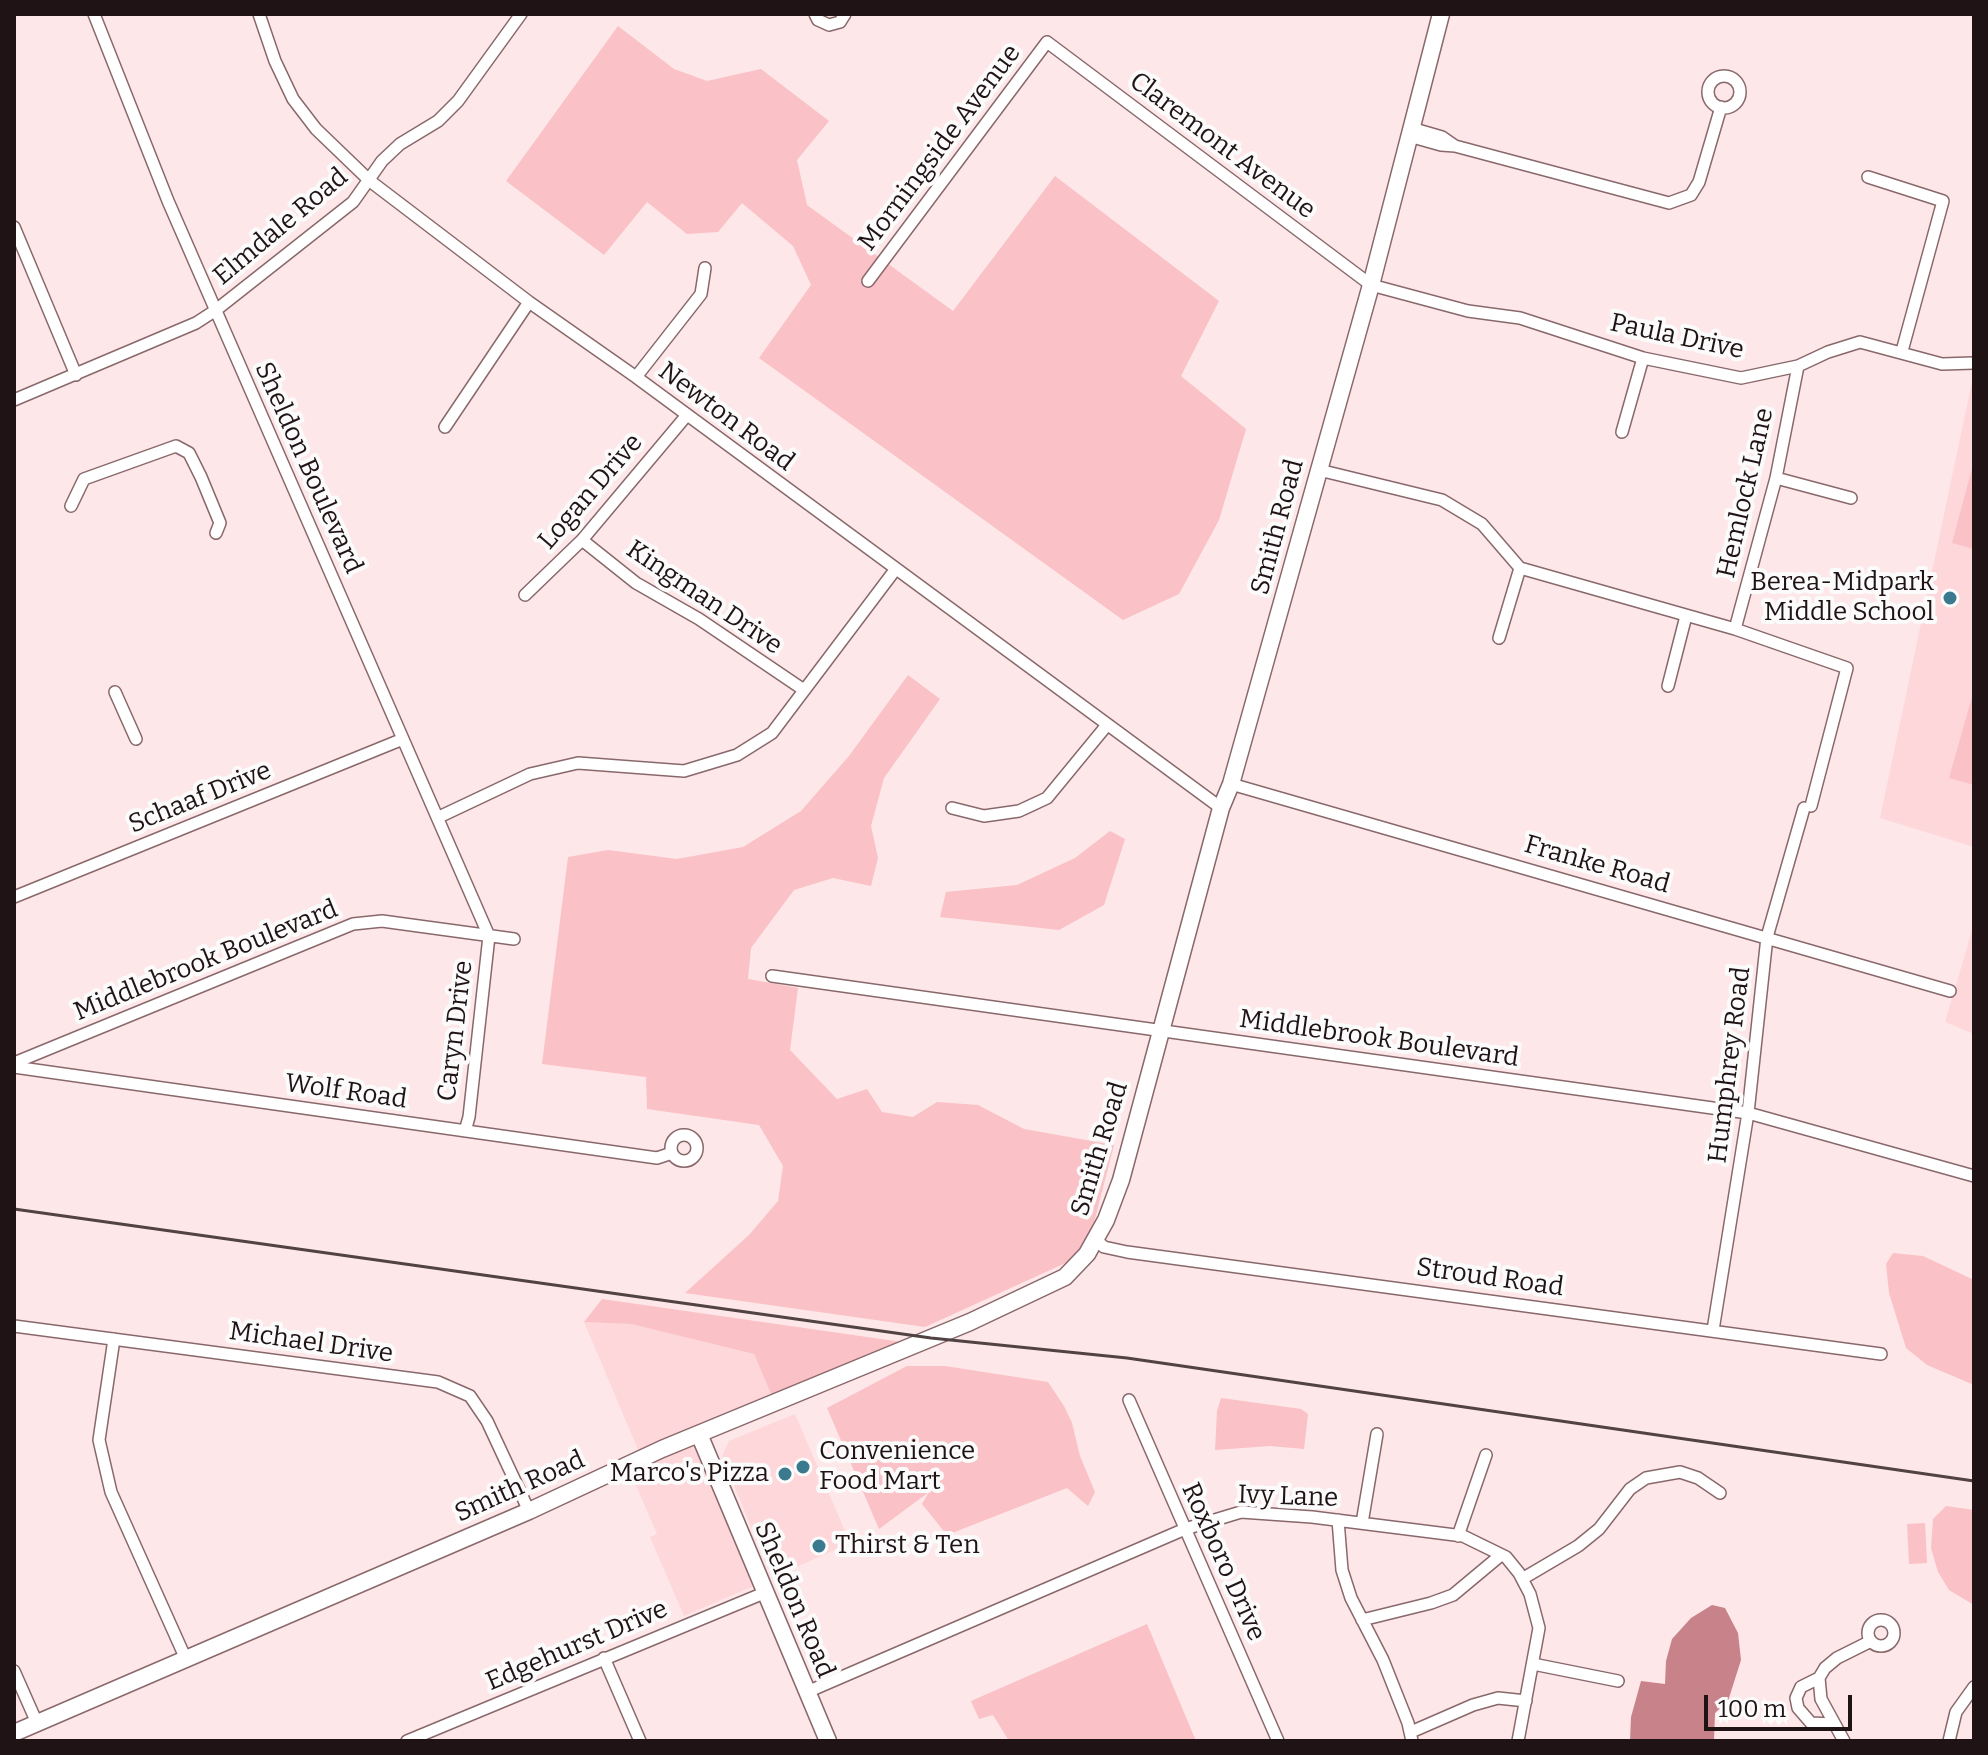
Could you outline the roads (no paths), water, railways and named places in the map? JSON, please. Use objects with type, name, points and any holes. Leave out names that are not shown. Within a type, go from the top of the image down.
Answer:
[{"type":"main road","name":"Smith Road","points":[[14,1733],[529,1511],[699,1434],[970,1322],[1046,1287],[1075,1268],[1096,1240],[1120,1183],[1221,808],[1231,784],[1371,285],[1441,14]]},
{"type":"main road","name":"Sheldon Road","points":[[699,1434],[828,1741]]},
{"type":"street","name":"Sheldon Boulevard","points":[[94,14],[125,97],[216,310],[489,936]]},
{"type":"street","name":"Newton Road","points":[[259,14],[275,61],[293,99],[316,129],[370,181],[529,302],[636,377],[1221,808]]},
{"type":"street","name":"Elmdale Road","points":[[14,400],[196,323],[216,310],[353,202],[382,161],[400,144],[438,121],[458,101],[521,14]]},
{"type":"street","points":[[815,14],[818,20],[829,25],[840,22],[845,14]]},
{"type":"street","name":"Morningside Avenue","points":[[868,281],[1047,42]]},
{"type":"street","name":"Claremont Avenue","points":[[1047,42],[1371,285]]},
{"type":"street","points":[[1410,132],[1441,145],[1455,146],[1669,203],[1691,195],[1699,182],[1721,107]]},
{"type":"street","points":[[1868,177],[1943,201],[1902,351]]},
{"type":"street","points":[[14,227],[76,375]]},
{"type":"street","points":[[636,377],[701,294],[705,268]]},
{"type":"street","name":"Paula Drive","points":[[1371,285],[1468,311],[1520,318],[1643,358],[1741,378],[1798,366],[1860,342],[1942,364],[1974,363]]},
{"type":"street","points":[[445,427],[529,302]]},
{"type":"street","points":[[1622,432],[1643,358]]},
{"type":"street","name":"Hemlock Lane","points":[[1735,629],[1776,478],[1798,366]]},
{"type":"street","name":"Logan Drive","points":[[525,595],[582,540],[687,415]]},
{"type":"street","points":[[71,506],[84,479],[176,446],[189,453],[201,477],[220,523],[216,533]]},
{"type":"street","points":[[1319,470],[1442,500],[1482,524],[1520,568],[1735,629]]},
{"type":"street","points":[[1776,478],[1851,498]]},
{"type":"street","name":"Kingman Drive","points":[[582,540],[636,583],[699,619],[804,690]]},
{"type":"street","points":[[1499,638],[1520,568]]},
{"type":"street","points":[[439,817],[530,774],[578,763],[684,771],[737,755],[772,733],[895,570]]},
{"type":"street","points":[[1668,686],[1686,616]]},
{"type":"street","name":"Humphrey Road","points":[[1713,1330],[1748,1113],[1767,937],[1847,668],[1735,629]]},
{"type":"street","points":[[115,692],[136,739]]},
{"type":"street","points":[[952,808],[984,816],[1019,811],[1047,798],[1107,725]]},
{"type":"street","name":"Schaaf Drive","points":[[14,897],[403,739]]},
{"type":"street","name":"Franke Road","points":[[1231,784],[1950,991]]},
{"type":"street","name":"Middlebrook Boulevard","points":[[14,1065],[353,924],[382,921],[514,939]]},
{"type":"street","name":"Caryn Drive","points":[[465,1131],[489,936]]},
{"type":"street","name":"Middlebrook Boulevard","points":[[772,976],[1748,1113],[1974,1176]]},
{"type":"street","name":"Wolf Road","points":[[14,1065],[657,1158],[672,1153]]},
{"type":"street","name":"Stroud Road","points":[[1096,1240],[1104,1247],[1127,1252],[1881,1354]]},
{"type":"street","name":"Michael Drive","points":[[14,1326],[438,1382],[470,1396],[487,1421],[529,1511]]},
{"type":"street","points":[[114,1339],[99,1440],[111,1492],[185,1657]]},
{"type":"street","name":"Roxboro Drive","points":[[1129,1400],[1278,1741]]},
{"type":"street","points":[[1362,1523],[1377,1434]]},
{"type":"street","points":[[1458,1536],[1486,1455]]},
{"type":"street","points":[[1522,1579],[1578,1546],[1599,1529],[1630,1489],[1646,1478],[1680,1472],[1698,1478],[1720,1493]]},
{"type":"street","name":"Ivy Lane","points":[[807,1692],[1185,1529],[1241,1512],[1338,1520],[1458,1536],[1501,1555],[1522,1579],[1530,1594],[1539,1628],[1518,1741]]},
{"type":"street","points":[[1338,1520],[1342,1570],[1351,1598],[1383,1660],[1412,1736],[1473,1705],[1498,1698],[1526,1701]]},
{"type":"street","points":[[1362,1620],[1453,1595],[1501,1555]]},
{"type":"street","name":"Edgehurst Drive","points":[[407,1741],[764,1593]]},
{"type":"street","points":[[1833,1724],[1811,1723],[1798,1708],[1796,1698],[1801,1687],[1819,1678],[1837,1658],[1871,1641]]},
{"type":"street","points":[[604,1658],[640,1741]]},
{"type":"street","points":[[1533,1664],[1618,1681]]},
{"type":"street","points":[[14,1671],[37,1723]]},
{"type":"street","points":[[1819,1678],[1821,1699],[1844,1741]]},
{"type":"street","points":[[1949,1741],[1956,1712],[1974,1687]]},
{"type":"railway","points":[[14,1209],[931,1338],[1127,1358],[1974,1481]]},
{"type":"place","name":"Berea-Midpark Middle School","points":[[1950,598]]},
{"type":"place","name":"Convenience Food Mart","points":[[803,1467]]},
{"type":"place","name":"Marco's Pizza","points":[[785,1474]]},
{"type":"place","name":"Thirst & Ten","points":[[819,1546]]}]
